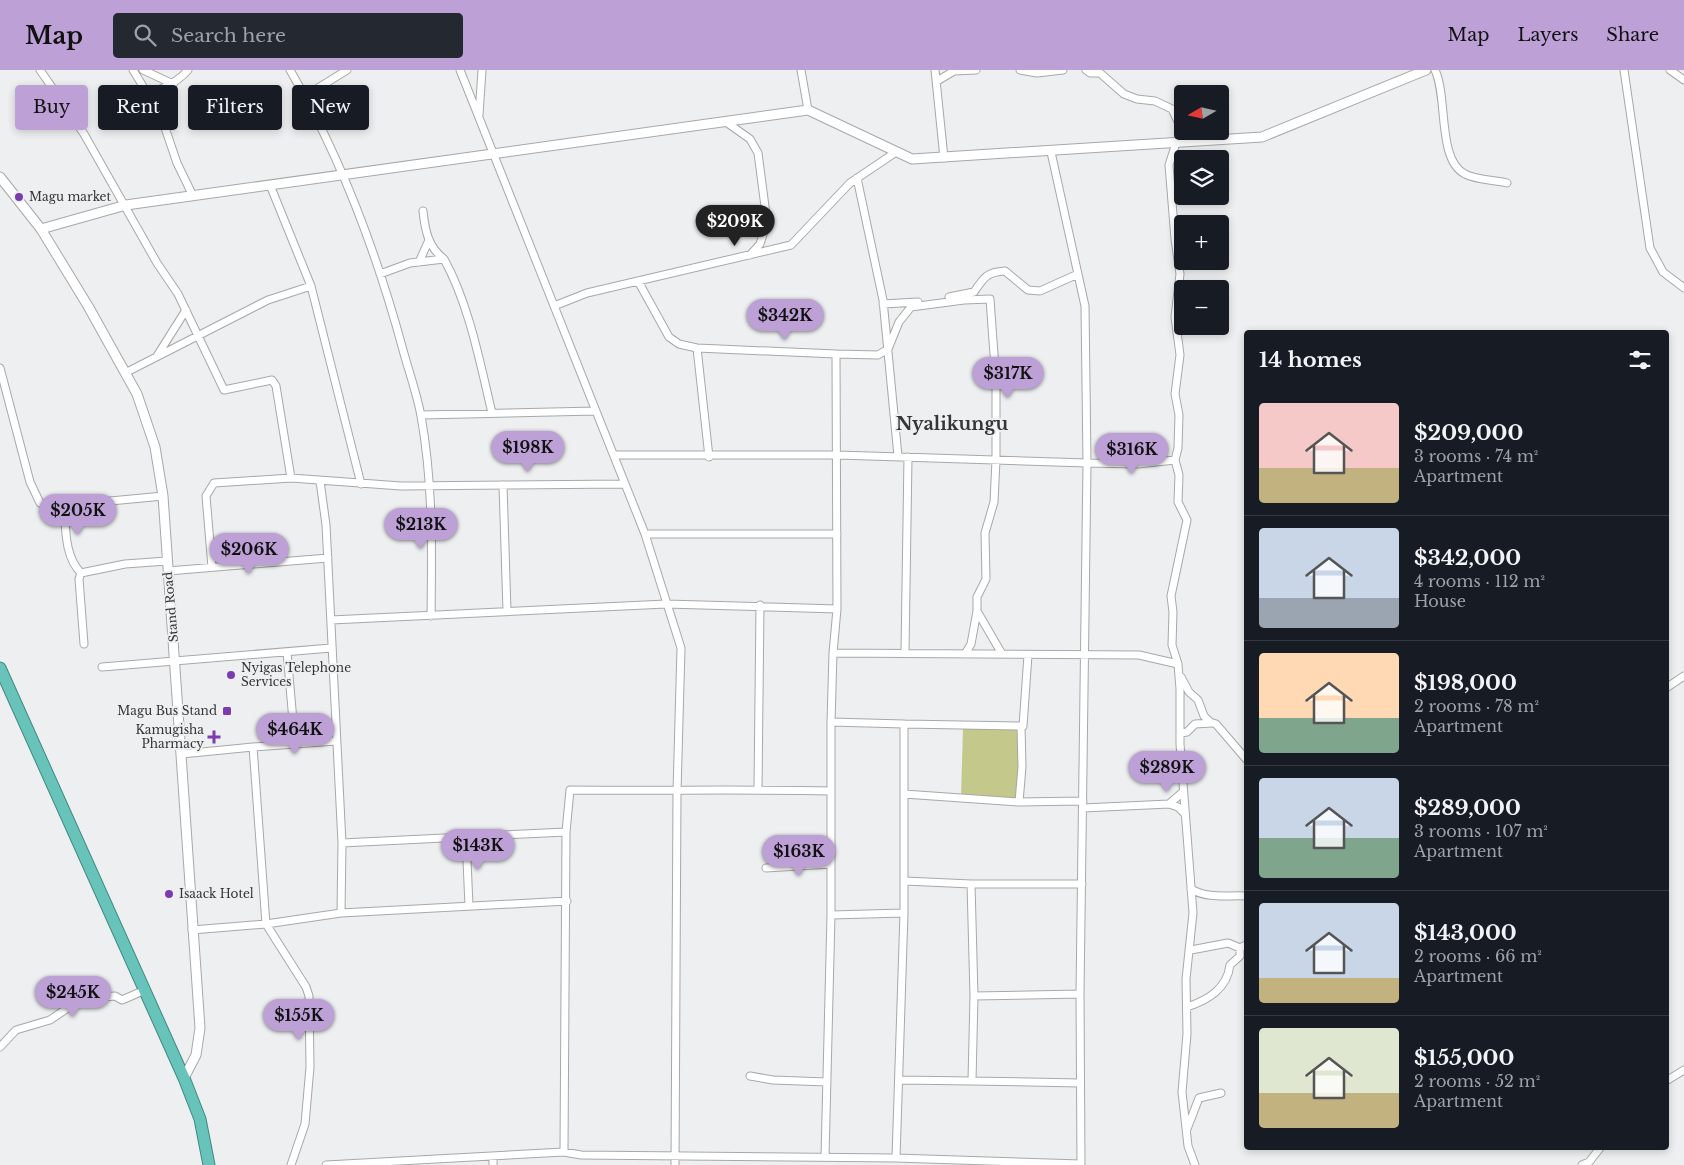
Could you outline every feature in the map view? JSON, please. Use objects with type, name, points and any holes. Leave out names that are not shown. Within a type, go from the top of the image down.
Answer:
[{"type":"highway","points":[[0,668],[184,1078],[200,1120],[209,1165]]},
{"type":"street","points":[[40,70],[84,134],[126,205],[157,263],[178,294],[224,390],[272,380],[276,386],[292,478]]},
{"type":"street","points":[[132,70],[142,85]]},
{"type":"street","points":[[143,70],[172,82]]},
{"type":"street","points":[[166,85],[188,70]]},
{"type":"street","points":[[290,70],[299,85]]},
{"type":"street","points":[[323,85],[347,70]]},
{"type":"street","points":[[460,70],[645,534],[681,648],[677,792],[675,1165]]},
{"type":"street","points":[[479,117],[482,70]]},
{"type":"street","points":[[801,70],[808,110]]},
{"type":"street","points":[[935,70],[944,158]]},
{"type":"street","points":[[937,81],[954,71],[976,70]]},
{"type":"street","points":[[1020,70],[1037,73],[1063,70]]},
{"type":"street","points":[[1086,70],[1090,73],[1100,74],[1124,94],[1136,99],[1155,100],[1172,109],[1174,113]]},
{"type":"street","points":[[1435,70],[1441,83],[1446,145],[1452,162],[1465,174],[1507,183]]},
{"type":"street","points":[[1624,70],[1650,248],[1663,272],[1684,288]]},
{"type":"street","points":[[1670,70],[1684,80]]},
{"type":"street","points":[[41,229],[126,205],[808,110],[912,160],[1262,137],[1421,71]]},
{"type":"street","points":[[726,122],[750,140],[758,153],[766,222],[760,244],[750,255]]},
{"type":"street","points":[[166,130],[177,163],[193,196]]},
{"type":"street","points":[[322,130],[342,174],[388,294],[421,415],[430,485],[433,540],[431,616]]},
{"type":"street","points":[[1176,143],[1169,165],[1180,274],[1175,317],[1180,356],[1174,394],[1179,415],[1178,448],[1175,460],[1179,475],[1178,502],[1187,520],[1171,596],[1173,612],[1172,645],[1179,673],[1183,792],[1193,913],[1191,950],[1186,979],[1187,1007],[1182,1092],[1188,1146],[1195,1165]]},
{"type":"street","points":[[554,306],[587,292],[791,245],[850,183],[896,152]]},
{"type":"street","points":[[326,1165],[493,1161],[564,1152],[581,1155],[825,1157],[876,1162],[896,1158],[1081,1164],[1080,994],[1086,655],[1087,463],[1085,306],[1051,152]]},
{"type":"street","name":"Stand Road","points":[[0,176],[41,229],[88,306],[136,394],[155,448],[163,496],[200,1028],[196,1055],[184,1078]]},
{"type":"street","points":[[857,178],[883,304],[898,456]]},
{"type":"street","points":[[270,185],[311,286],[361,484]]},
{"type":"street","points":[[424,210],[424,228],[429,240],[435,252],[444,259],[453,275],[478,354],[492,413]]},
{"type":"street","points":[[419,262],[429,240]]},
{"type":"street","points":[[380,274],[410,263],[444,259]]},
{"type":"street","points":[[883,304],[916,303],[974,292],[982,280],[991,272],[1005,271],[1028,290],[1040,291],[1078,274]]},
{"type":"street","points":[[638,281],[669,337],[679,344],[697,348],[878,355],[888,350],[899,322],[911,307],[964,300],[990,299],[997,395],[994,502],[985,533],[986,579],[977,597],[978,610],[971,644],[966,654]]},
{"type":"street","points":[[125,373],[268,300],[311,286]]},
{"type":"street","points":[[157,356],[186,310]]},
{"type":"street","points":[[697,348],[709,457]]},
{"type":"street","points":[[825,1157],[831,915],[831,722],[833,653],[837,609],[838,455],[836,354]]},
{"type":"street","points":[[0,368],[21,451],[40,503],[64,505],[163,496]]},
{"type":"street","points":[[421,415],[596,411]]},
{"type":"street","points":[[614,455],[709,457],[908,456],[1138,464],[1175,460]]},
{"type":"street","points":[[905,652],[908,456]]},
{"type":"street","points":[[212,567],[206,496],[214,483],[292,478],[401,486],[625,484]]},
{"type":"street","points":[[320,480],[328,558],[342,843],[341,913]]},
{"type":"street","points":[[503,484],[507,611]]},
{"type":"street","points":[[64,505],[68,546],[74,565],[81,573]]},
{"type":"street","points":[[645,534],[837,534]]},
{"type":"street","points":[[168,572],[328,558]]},
{"type":"street","points":[[81,573],[125,564],[167,561]]},
{"type":"street","points":[[81,573],[79,579],[84,644]]},
{"type":"street","points":[[330,620],[666,604],[760,605],[837,609]]},
{"type":"street","points":[[758,789],[760,605]]},
{"type":"street","points":[[978,610],[1002,654]]},
{"type":"street","points":[[102,667],[332,648]]},
{"type":"street","points":[[287,652],[296,744]]},
{"type":"street","points":[[833,653],[905,652],[1139,656],[1178,664]]},
{"type":"street","points":[[1019,802],[1022,767],[1021,726],[1023,726],[1028,655]]},
{"type":"street","points":[[1179,673],[1189,692],[1198,700],[1204,716],[1216,724],[1244,757]]},
{"type":"street","points":[[1669,686],[1684,676]]},
{"type":"street","points":[[831,722],[1021,726]]},
{"type":"street","points":[[1180,733],[1187,732],[1195,724],[1212,723]]},
{"type":"street","points":[[896,1158],[905,881],[904,724]]},
{"type":"street","points":[[182,754],[336,741]]},
{"type":"street","points":[[253,748],[266,924],[306,987],[309,996],[310,1067],[305,1124],[291,1165]]},
{"type":"street","points":[[564,1152],[566,832],[570,790],[677,792],[758,789],[831,791]]},
{"type":"street","points":[[1168,804],[1183,792]]},
{"type":"street","points":[[904,794],[1019,802],[1168,804],[1178,806],[1185,814]]},
{"type":"street","points":[[342,843],[566,832]]},
{"type":"street","points":[[466,837],[469,906]]},
{"type":"street","points":[[766,868],[831,864]]},
{"type":"street","points":[[905,881],[971,884],[1082,884]]},
{"type":"street","points":[[971,884],[974,996],[972,1081]]},
{"type":"street","points":[[1190,888],[1200,894],[1244,896]]},
{"type":"street","points":[[192,930],[266,924],[341,913],[567,902]]},
{"type":"street","points":[[831,915],[904,913]]},
{"type":"street","points":[[1187,1007],[1205,1001],[1222,988],[1229,977],[1230,965],[1240,956],[1243,947],[1228,943],[1191,950]]},
{"type":"street","points":[[0,1046],[16,1030],[50,1020],[81,999],[115,996],[122,1000],[145,990]]},
{"type":"street","points":[[974,996],[1080,994]]},
{"type":"street","points":[[1669,1079],[1684,1070]]},
{"type":"street","points":[[750,1076],[774,1080],[827,1082]]},
{"type":"street","points":[[900,1080],[1080,1083]]},
{"type":"street","points":[[1186,1132],[1199,1098],[1220,1093]]},
{"type":"street","points":[[1582,1165],[1589,1162],[1598,1150]]},
{"type":"street","points":[[581,1155],[581,1165]]},
{"type":"green space","points":[[1021,726],[1017,799],[961,796],[963,728]]},
{"type":"place","name":"Magu market","points":[[19,197]]},
{"type":"place","name":"Nyigas Telephone Services","points":[[231,675]]},
{"type":"place","name":"Magu Bus Stand","points":[[227,711]]},
{"type":"place","name":"Kamugisha Pharmacy","points":[[214,737]]},
{"type":"place","name":"Isaack Hotel","points":[[169,894]]},
{"type":"district","name":"Nyalikungu","points":[[952,424]]}]
